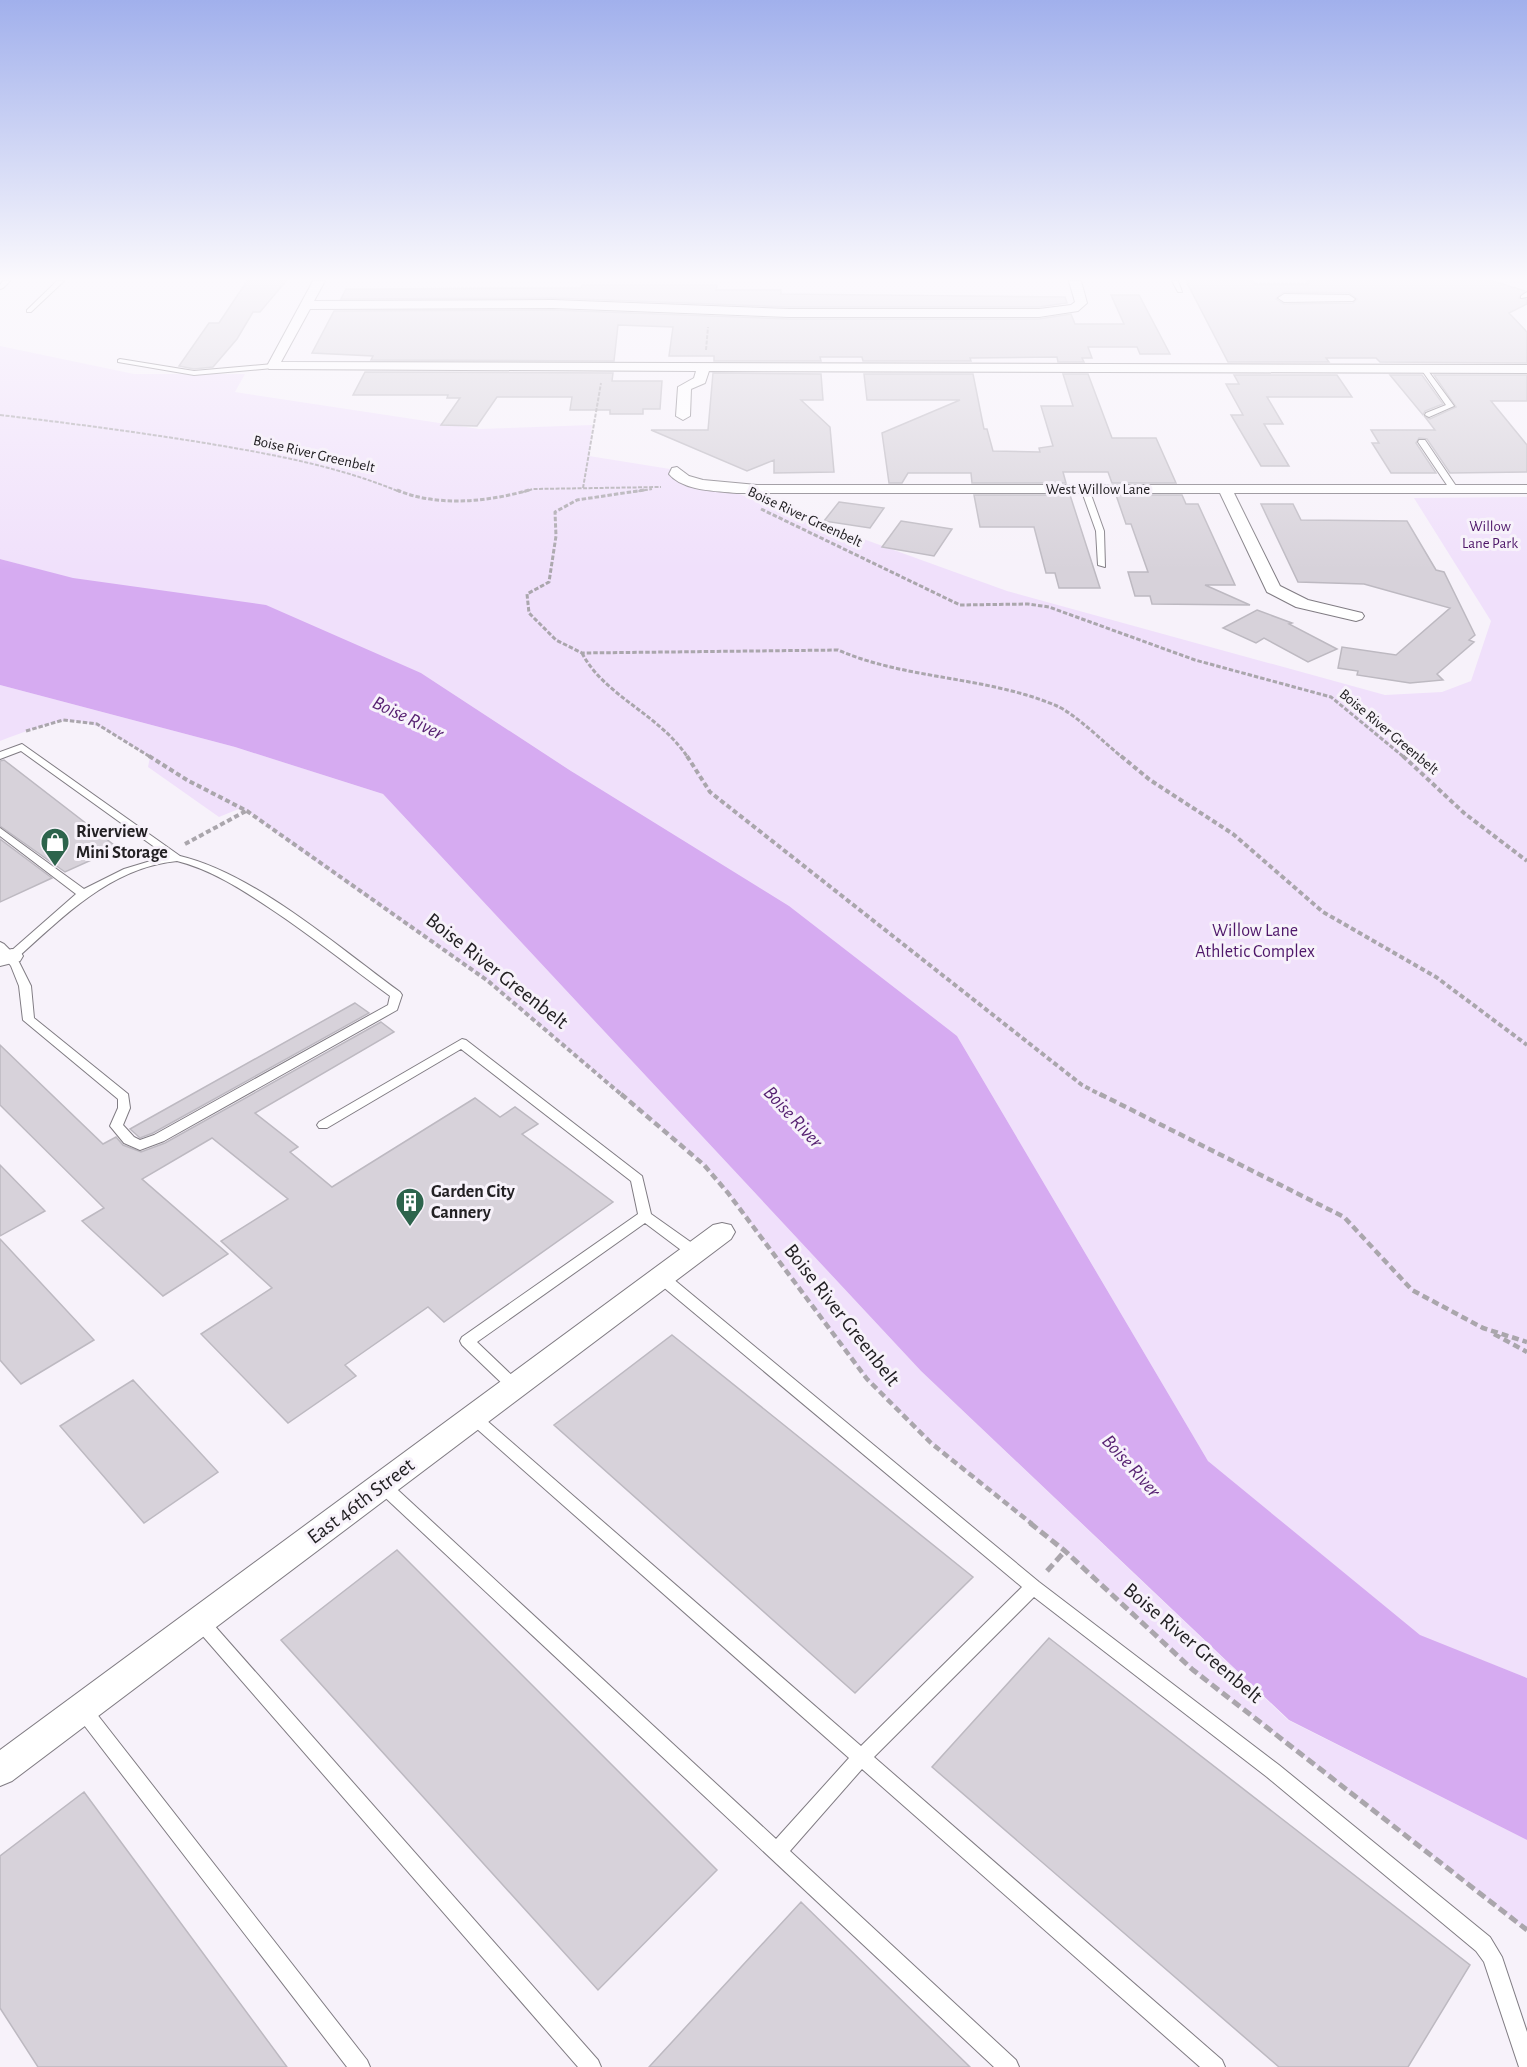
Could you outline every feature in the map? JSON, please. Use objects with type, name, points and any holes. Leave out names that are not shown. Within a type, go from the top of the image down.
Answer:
[{"type":"street","points":[[683,417],[686,387],[701,377]]},
{"type":"street","name":"West Willow Lane","points":[[677,471],[676,474],[680,478],[735,488],[1527,489]]},
{"type":"street","points":[[1226,489],[1273,590],[1285,598],[1356,616]]},
{"type":"street","name":"East 46th Street","points":[[0,1770],[722,1232]]},
{"type":"lane","points":[[1429,415],[1450,406],[1430,377]]},
{"type":"lane","points":[[1422,442],[1454,489]]},
{"type":"lane","points":[[1085,489],[1100,531],[1102,566]]},
{"type":"lane","points":[[0,756],[22,747],[176,857]]},
{"type":"lane","points":[[0,831],[83,894]]},
{"type":"lane","points":[[176,857],[201,862],[262,899],[396,995],[393,1006],[159,1138],[140,1145],[129,1140],[116,1126],[124,1108],[124,1097],[29,1020],[24,1009],[26,992],[4,954],[83,894],[148,863],[176,857]]},
{"type":"lane","points":[[323,1125],[462,1043],[637,1179],[645,1216],[694,1252]]},
{"type":"lane","points":[[514,1386],[467,1341],[645,1216]]},
{"type":"lane","points":[[661,1277],[1033,1587],[1273,1771],[1483,1944],[1492,1957],[1527,2062]]},
{"type":"lane","points":[[473,1417],[1215,2067]]},
{"type":"lane","points":[[382,1485],[1009,2067]]},
{"type":"lane","points":[[777,1852],[861,1758],[1033,1587]]},
{"type":"lane","points":[[201,1621],[584,2065]]},
{"type":"lane","points":[[82,1709],[360,2067]]},
{"type":"path","points":[[583,488],[601,377]]},
{"type":"path","name":"Boise River Greenbelt","points":[[0,415],[84,424],[316,464],[360,475],[418,499],[463,500],[534,489],[663,487],[577,500],[555,512],[556,536],[549,582],[527,594],[529,613],[556,640],[582,653]]},
{"type":"path","name":"Boise River Greenbelt","points":[[758,507],[861,555],[926,592],[951,602],[980,606],[1028,604],[1049,607],[1195,660],[1331,697],[1406,758],[1464,813],[1527,861]]},
{"type":"path","points":[[1527,1045],[1436,977],[1323,912],[1233,834],[1150,780],[1059,707],[981,683],[863,661],[838,650],[582,653],[591,671],[652,718],[682,748],[710,792],[1082,1085],[1344,1217],[1412,1290],[1527,1352]]},
{"type":"path","name":"Boise River Greenbelt","points":[[23,732],[63,720],[97,724],[187,780],[247,811],[309,857],[464,963],[704,1166],[728,1193],[867,1379],[931,1443],[1065,1551],[1193,1670],[1527,1930]]},
{"type":"path","points":[[176,857],[187,841],[247,811]]},
{"type":"path","points":[[1483,1328],[1527,1342]]},
{"type":"green space","name":"Willow Lane Athletic Complex","points":[[0,377],[243,377],[235,392],[479,429],[592,425],[589,456],[670,469],[1007,591],[1385,695],[1442,692],[1471,681],[1491,621],[1414,498],[1527,497],[1527,1678],[1420,1636],[1208,1461],[957,1036],[571,771],[421,673],[0,559]]},
{"type":"green space","points":[[0,685],[235,747],[383,794],[921,1371],[1288,1720],[1527,1840],[1527,1930],[1193,1670],[1065,1551],[931,1443],[867,1379],[728,1193],[704,1165],[488,981],[309,857],[247,811],[241,808],[219,817],[148,767],[150,757],[108,731],[92,724],[63,721],[0,741]]},
{"type":"water","name":"Boise River","points":[[0,559],[73,578],[266,605],[421,673],[571,771],[789,906],[957,1036],[1208,1461],[1420,1635],[1527,1678],[1527,1840],[1289,1720],[921,1371],[383,794],[235,747],[0,685]]},
{"type":"building","points":[[362,377],[612,377],[612,381],[662,381],[660,409],[643,409],[643,414],[610,414],[610,410],[570,410],[572,397],[497,397],[477,426],[441,425],[460,398],[447,398],[448,395],[353,395]]},
{"type":"building","points":[[713,377],[821,377],[823,400],[801,400],[830,427],[834,472],[774,473],[774,460],[747,471],[651,430],[708,430]]},
{"type":"building","points":[[864,377],[974,377],[984,429],[987,429],[993,451],[1040,452],[1039,448],[1053,446],[1041,406],[1073,406],[1064,377],[1089,377],[1112,438],[1156,438],[1176,483],[1112,483],[1108,472],[1063,472],[1066,483],[972,483],[971,473],[908,473],[902,483],[889,483],[882,433],[960,400],[867,400]]},
{"type":"building","points":[[1235,377],[1339,377],[1352,397],[1267,397],[1283,424],[1264,424],[1289,466],[1261,466],[1231,415],[1243,415],[1226,384],[1239,384]]},
{"type":"building","points":[[1392,377],[1424,377],[1443,404],[1425,411],[1423,415]]},
{"type":"building","points":[[1436,377],[1527,377],[1527,401],[1491,401],[1527,445],[1527,472],[1450,473],[1427,439],[1419,438],[1416,443],[1436,473],[1391,473],[1372,443],[1379,443],[1371,430],[1435,430],[1425,417],[1430,419],[1456,407]]},
{"type":"building","points":[[974,495],[1070,495],[1100,588],[1059,588],[1055,573],[1046,573],[1034,527],[980,527]]},
{"type":"building","points":[[1116,495],[1182,495],[1186,504],[1198,504],[1235,585],[1205,585],[1250,605],[1152,604],[1150,596],[1135,596],[1128,572],[1148,572],[1131,524],[1126,524]]},
{"type":"building","points":[[839,502],[884,508],[870,528],[824,521]]},
{"type":"building","points":[[1261,504],[1293,504],[1301,520],[1407,521],[1436,570],[1444,572],[1475,635],[1469,640],[1474,642],[1437,674],[1443,680],[1410,683],[1357,675],[1358,671],[1338,668],[1342,647],[1396,655],[1450,608],[1364,584],[1298,582]]},
{"type":"building","points":[[901,521],[952,529],[934,556],[882,547]]},
{"type":"building","points":[[1257,610],[1292,623],[1289,624],[1337,649],[1308,662],[1264,638],[1256,643],[1223,628]]},
{"type":"building","points":[[4,760],[118,848],[65,872],[0,826],[0,761]]},
{"type":"building","points":[[0,839],[52,878],[0,902]]},
{"type":"building","points":[[355,1003],[369,1013],[153,1133],[140,1138],[130,1129]]},
{"type":"building","points":[[381,1022],[394,1032],[255,1113],[298,1147],[290,1152],[332,1187],[475,1098],[500,1117],[515,1107],[538,1124],[522,1134],[613,1202],[444,1322],[428,1307],[345,1365],[356,1376],[288,1423],[201,1334],[272,1288],[221,1241],[288,1199],[212,1138],[142,1179],[228,1254],[163,1296],[82,1221],[104,1208],[0,1105],[0,1045],[103,1144],[116,1137],[123,1145],[141,1152],[165,1143]]},
{"type":"building","points":[[0,1165],[45,1211],[0,1236]]},
{"type":"building","points":[[0,1239],[94,1340],[21,1384],[0,1360]]},
{"type":"building","points":[[672,1335],[973,1577],[855,1693],[554,1425]]},
{"type":"building","points":[[133,1380],[218,1472],[144,1523],[60,1426]]},
{"type":"building","points":[[397,1550],[717,1870],[598,1990],[281,1640]]},
{"type":"building","points":[[1049,1638],[1470,1965],[1408,2067],[1279,2067],[932,1767]]},
{"type":"building","points":[[84,1792],[287,2067],[38,2067],[0,2008],[0,1856]]},
{"type":"building","points":[[801,1902],[970,2067],[649,2067]]},
{"type":"place","name":"Riverview Mini Storage","points":[[55,868]]},
{"type":"place","name":"Garden City Cannery","points":[[410,1228]]},
{"type":"park label","name":"Willow Lane Park","points":[[1490,534]]}]
